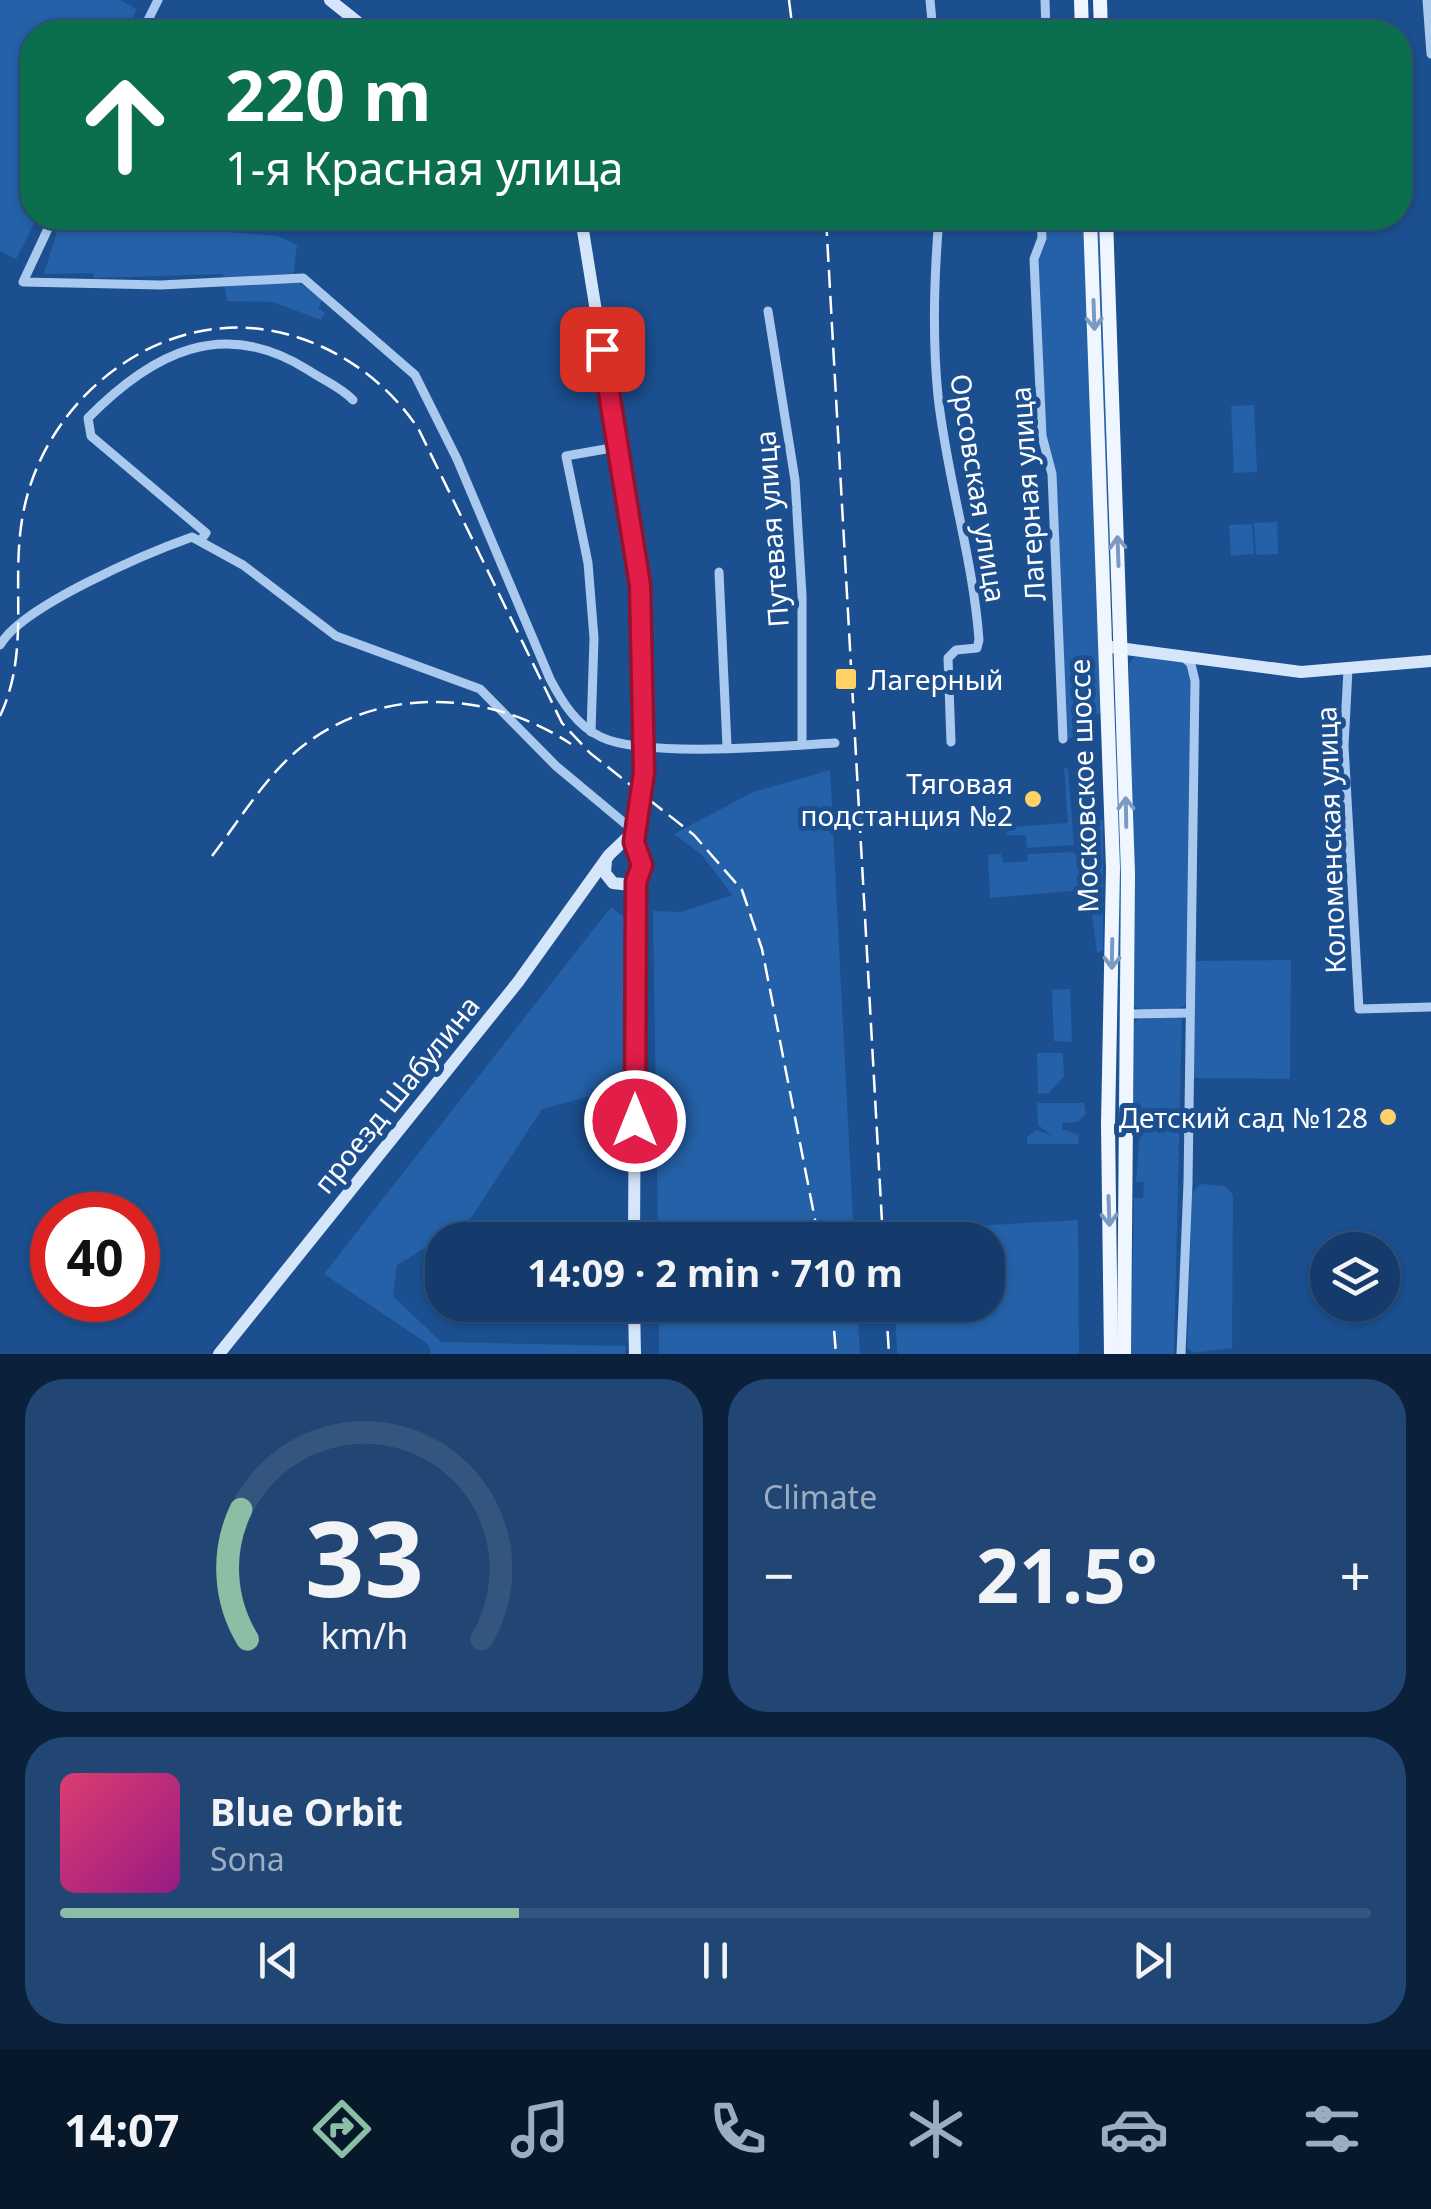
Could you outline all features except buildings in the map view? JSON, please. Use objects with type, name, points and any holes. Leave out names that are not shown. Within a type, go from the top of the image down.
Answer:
[{"type":"main road","name":"Московское шоссе","points":[[1090,230],[1113,868],[1108,1124],[1111,1354]]},
{"type":"main road","name":"Московское шоссе","points":[[1106,230],[1122,649],[1128,1014],[1124,1354]]},
{"type":"street","points":[[330,0],[355,20]]},
{"type":"street","points":[[1426,0],[1429,54]]},
{"type":"street","points":[[48,230],[23,282],[160,285],[303,278],[358,330],[398,356],[414,375],[457,459],[550,680],[565,706],[591,732],[606,740],[644,746],[835,743]]},
{"type":"street","points":[[583,230],[640,585],[644,746],[634,831],[642,865],[630,884]]},
{"type":"street","name":"Орсовская улица","points":[[938,230],[933,292],[938,396],[958,519],[974,580],[979,640],[977,648],[956,650],[948,658],[951,742]]},
{"type":"street","name":"Лагерная улица","points":[[1041,230],[1034,259],[1042,436],[1052,474],[1063,739]]},
{"type":"street","name":"Путевая улица","points":[[768,311],[795,480],[802,595],[802,744]]},
{"type":"street","points":[[201,540],[206,533],[92,436],[88,418],[112,393],[156,362],[220,343],[285,356],[353,400]]},
{"type":"street","points":[[591,732],[594,638],[588,563],[566,456],[618,447]]},
{"type":"street","points":[[0,645],[20,620],[156,549],[192,536],[243,565],[336,636],[480,689],[556,766],[634,831]]},
{"type":"street","points":[[719,572],[727,746]]},
{"type":"street","points":[[1104,646],[1291,672],[1431,661]]},
{"type":"street","points":[[1181,1354],[1195,682],[1183,656]]},
{"type":"street","name":"Коломенская улица","points":[[1348,669],[1344,746],[1359,1009],[1431,1008]]},
{"type":"street","name":"проезд Шабулина","points":[[219,1354],[593,884],[606,860],[634,831]]},
{"type":"street","points":[[620,849],[636,852]]},
{"type":"street","points":[[606,860],[608,879]]},
{"type":"street","points":[[593,884],[608,879],[630,884]]},
{"type":"street","points":[[630,884],[636,902],[634,1222]]},
{"type":"street","points":[[1128,1014],[1190,1013]]},
{"type":"street","points":[[634,1322],[635,1354]]},
{"type":"shaded area","points":[[0,0],[120,0],[137,9],[132,20],[20,20],[20,230],[31,230],[16,259],[0,251]]},
{"type":"shaded area","points":[[57,230],[203,230],[278,236],[297,245],[293,279],[323,299],[318,308],[325,313],[321,320],[273,302],[227,301],[223,274],[94,278],[93,273],[44,274]]},
{"type":"shaded area","points":[[1039,230],[1085,230],[1105,713],[1085,716],[1084,736],[1063,739],[1052,474],[1045,457],[1034,259]]},
{"type":"shaded area","points":[[1097,230],[1100,230],[1111,632]]},
{"type":"shaded area","points":[[1254,405],[1257,472],[1234,473],[1231,406]]},
{"type":"shaded area","points":[[1277,522],[1278,554],[1256,555],[1254,523]]},
{"type":"shaded area","points":[[1252,524],[1254,554],[1231,556],[1229,525]]},
{"type":"shaded area","points":[[1136,655],[1179,659],[1187,664],[1192,682],[1187,1003],[1161,1012],[1133,1006],[1129,664]]},
{"type":"shaded area","points":[[1112,657],[1123,876],[1118,1246],[1119,875]]},
{"type":"shaded area","points":[[1064,768],[1068,768],[1074,845],[1027,848],[1026,835],[1006,835],[1009,827],[1068,823]]},
{"type":"shaded area","points":[[830,770],[853,1222],[658,1222],[653,911],[681,912],[732,895],[702,855],[674,834],[753,792]]},
{"type":"shaded area","points":[[1099,820],[1103,820],[1103,950],[1097,953],[1081,831],[1098,826]]},
{"type":"shaded area","points":[[1001,854],[1003,863],[1027,861],[1028,854],[1077,855],[1080,890],[990,898],[988,855]]},
{"type":"shaded area","points":[[611,907],[625,918],[624,1087],[542,1109],[469,1221],[425,1222],[425,1248],[397,1265],[393,1296],[441,1342],[626,1346],[625,1354],[431,1354],[428,1344],[324,1274]]},
{"type":"shaded area","points":[[1291,960],[1290,1079],[1192,1078],[1194,961]]},
{"type":"shaded area","points":[[1070,989],[1072,1042],[1054,1041],[1052,990]]},
{"type":"shaded area","points":[[1182,1016],[1174,1354],[1131,1354],[1134,1198],[1143,1198],[1144,1182],[1136,1182],[1141,1114],[1133,1113],[1134,1022],[1141,1017]]},
{"type":"shaded area","points":[[1037,1053],[1063,1053],[1064,1076],[1049,1093],[1038,1094]]},
{"type":"shaded area","points":[[1037,1103],[1084,1103],[1086,1114],[1078,1122],[1062,1123],[1062,1129],[1079,1135],[1078,1144],[1027,1144],[1027,1137],[1036,1130],[1053,1136],[1038,1125]]},
{"type":"shaded area","points":[[1200,1184],[1225,1186],[1233,1195],[1232,1348],[1193,1353],[1187,1347],[1192,1193]]},
{"type":"shaded area","points":[[1078,1220],[1079,1354],[897,1354],[896,1322],[1005,1322],[1005,1224]]},
{"type":"shaded area","points":[[659,1322],[858,1322],[860,1354],[659,1354]]},
{"type":"railway","points":[[789,0],[792,20]]},
{"type":"railway","points":[[827,230],[882,1222]]},
{"type":"railway","points":[[0,716],[15,666],[23,514],[34,476],[51,440],[74,407],[135,356],[171,339],[209,330],[274,331],[323,347],[346,360],[387,391],[419,430],[562,723],[590,753],[694,835],[742,890],[762,949],[815,1222]]},
{"type":"railway","points":[[212,856],[287,760],[330,728],[364,713],[435,702],[470,705],[506,713],[571,744]]},
{"type":"railway","points":[[833,1322],[836,1354]]},
{"type":"railway","points":[[887,1322],[889,1354]]},
{"type":"place","name":"Лагерный","points":[[846,679]]},
{"type":"place","name":"Тяговая подстанция №2","points":[[1033,799]]},
{"type":"place","name":"Детский сад №128","points":[[1388,1117]]},
{"type":"route","points":[[602,349],[640,585],[644,772],[634,831],[642,865],[636,882],[635,1121]]}]
